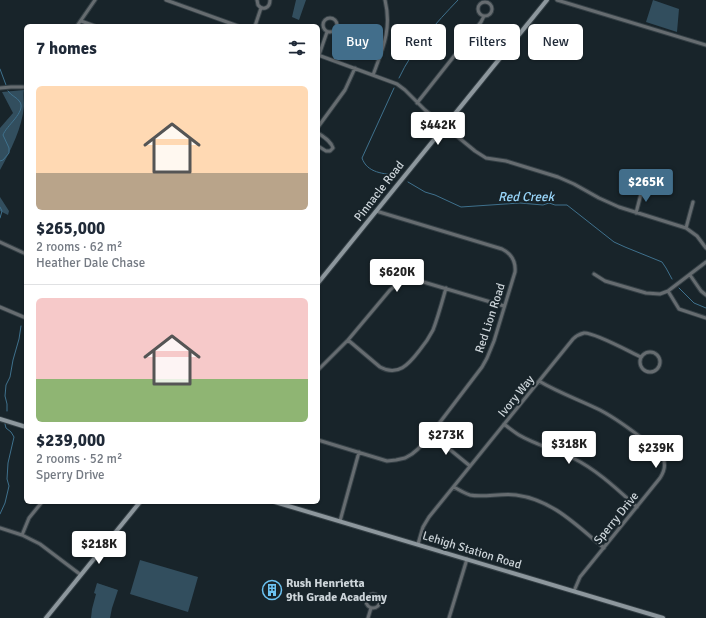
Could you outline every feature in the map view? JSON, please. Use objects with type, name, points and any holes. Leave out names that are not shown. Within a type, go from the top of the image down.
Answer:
[{"type":"main road","name":"Pinnacle Road","points":[[320,280],[547,0]]},
{"type":"main road","points":[[0,419],[24,425]]},
{"type":"main road","points":[[46,618],[138,504]]},
{"type":"main road","name":"Lehigh Station Road","points":[[282,504],[663,618]]},
{"type":"street","points":[[79,24],[95,0]]},
{"type":"street","points":[[166,0],[173,1],[233,24]]},
{"type":"street","points":[[257,0],[258,5],[261,8]]},
{"type":"street","points":[[261,8],[263,9],[268,7],[270,0]]},
{"type":"street","points":[[374,75],[387,34],[388,15],[385,0]]},
{"type":"street","points":[[557,0],[706,45]]},
{"type":"street","points":[[417,103],[481,22],[484,16],[490,13],[492,9],[489,3],[485,2],[480,3],[478,10],[480,14],[484,16]]},
{"type":"street","points":[[256,24],[261,8]]},
{"type":"street","points":[[328,18],[333,19],[336,22],[336,30],[327,32],[322,27],[323,22],[328,18]]},
{"type":"street","points":[[81,21],[89,24]]},
{"type":"street","points":[[320,50],[327,32]]},
{"type":"street","points":[[320,56],[397,84],[417,103],[475,151],[486,158],[506,161],[558,177],[619,207],[686,228],[696,236],[706,248]]},
{"type":"street","points":[[320,124],[345,90],[354,68]]},
{"type":"street","points":[[0,88],[24,87]]},
{"type":"street","points":[[320,134],[329,141],[333,148],[330,151],[326,151],[320,147]]},
{"type":"street","points":[[636,213],[642,190]]},
{"type":"street","points":[[686,228],[693,202]]},
{"type":"street","name":"Red Lion Road","points":[[320,441],[387,461],[401,459],[418,449],[482,367],[487,358],[494,341],[515,269],[514,260],[508,252],[502,248],[376,211]]},
{"type":"street","points":[[0,242],[24,253]]},
{"type":"street","points":[[594,274],[605,281],[646,293],[660,294],[668,291],[706,262]]},
{"type":"street","points":[[690,275],[706,295]]},
{"type":"street","points":[[320,368],[348,340],[386,294],[398,284],[416,280],[504,306]]},
{"type":"street","points":[[348,340],[380,367],[393,371],[403,368],[411,361],[430,337],[446,288]]},
{"type":"street","points":[[668,291],[679,309],[706,318]]},
{"type":"street","points":[[0,307],[24,317]]},
{"type":"street","name":"Ivory Way","points":[[418,544],[426,521],[573,339],[585,333],[594,335],[641,357]]},
{"type":"street","points":[[649,352],[656,353],[660,359],[659,368],[653,372],[646,372],[641,367],[641,357],[643,354],[649,352]]},
{"type":"street","name":"Sperry Drive","points":[[539,381],[550,388],[580,400],[610,415],[660,454],[664,462],[662,475],[580,577],[574,591]]},
{"type":"street","points":[[504,424],[526,439],[572,458],[587,466],[609,482],[637,507]]},
{"type":"street","points":[[431,434],[470,466]]},
{"type":"street","points":[[340,521],[359,452]]},
{"type":"street","points":[[454,487],[471,495],[516,495],[546,504],[563,513],[604,548]]},
{"type":"street","points":[[22,535],[29,518],[40,504]]},
{"type":"street","points":[[0,528],[22,535],[40,544],[81,575]]},
{"type":"street","points":[[449,618],[467,559]]},
{"type":"street","points":[[375,594],[379,597],[379,604],[376,607],[371,608],[366,603],[366,599],[369,595],[375,594]]},
{"type":"street","points":[[368,618],[371,608]]},
{"type":"shaded area","points":[[296,0],[306,0],[299,20],[292,17]]},
{"type":"shaded area","points":[[653,0],[679,9],[677,32],[646,22]]},
{"type":"shaded area","points":[[24,90],[24,106],[21,122],[12,147],[0,170],[0,128],[13,113],[2,92]]},
{"type":"shaded area","points":[[0,197],[9,211],[8,215],[0,211]]},
{"type":"shaded area","points":[[140,560],[198,577],[188,612],[130,594]]},
{"type":"shaded area","points":[[97,583],[118,590],[110,618],[91,618],[96,594],[94,593]]},
{"type":"waterway","name":"Red Creek","points":[[399,78],[418,46],[458,0]]},
{"type":"waterway","points":[[0,69],[6,85]]},
{"type":"waterway","name":"Red Creek","points":[[394,88],[362,158],[364,163],[376,172],[397,175]]},
{"type":"waterway","points":[[0,161],[3,160],[9,153],[9,148],[3,135],[18,114],[21,106],[19,100],[8,91]]},
{"type":"waterway","name":"Red Creek","points":[[408,182],[425,192],[461,207],[520,203],[543,205],[549,203],[555,205],[567,205],[614,242],[662,262],[672,279]]},
{"type":"waterway","points":[[0,207],[2,211],[0,218]]},
{"type":"waterway","name":"Red Creek","points":[[679,288],[694,303],[706,308]]},
{"type":"waterway","points":[[7,411],[5,396],[6,385],[10,377],[21,326]]},
{"type":"waterway","points":[[0,514],[5,503],[9,486],[7,479],[8,463],[14,437],[6,428],[5,424]]},
{"type":"place","name":"Rush Henrietta 9th Grade Academy","points":[[272,590]]}]
